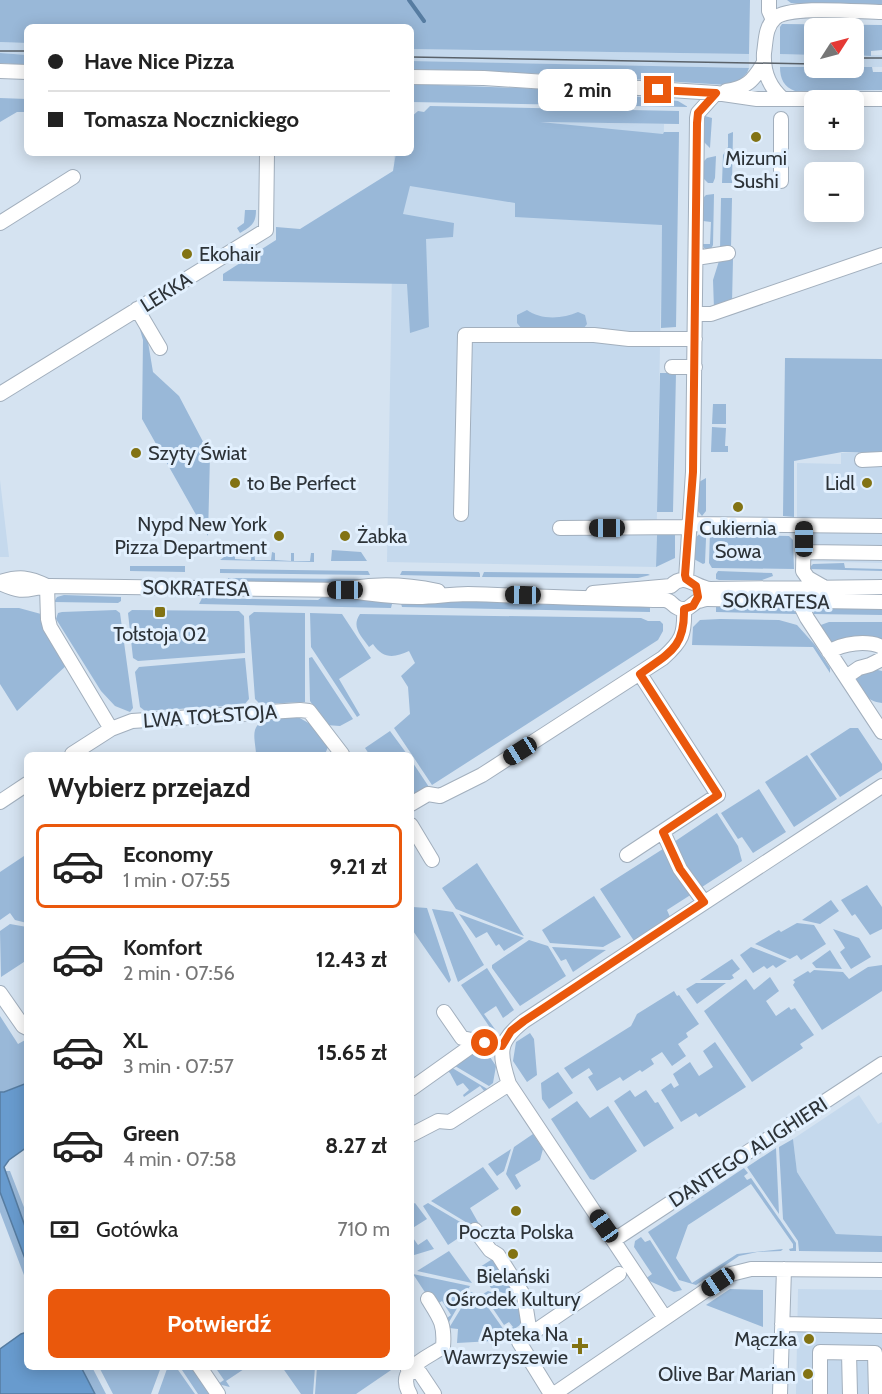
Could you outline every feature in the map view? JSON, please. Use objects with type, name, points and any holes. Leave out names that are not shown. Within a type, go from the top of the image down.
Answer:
[{"type":"street","points":[[769,0],[769,11],[773,21]]},
{"type":"street","points":[[783,99],[773,88],[763,64],[765,41],[773,21],[782,14],[797,11],[882,12]]},
{"type":"street","points":[[697,601],[698,594],[691,583],[688,526],[693,472],[698,113],[716,93],[737,90],[749,84],[763,64]]},
{"type":"street","points":[[0,71],[24,72]]},
{"type":"street","points":[[414,77],[484,78],[716,93],[757,99],[882,99]]},
{"type":"street","points":[[678,91],[698,113]]},
{"type":"street","points":[[781,119],[781,181]]},
{"type":"street","name":"LEKKA","points":[[0,394],[266,230],[267,156]]},
{"type":"street","points":[[0,223],[73,177]]},
{"type":"street","points":[[696,258],[728,253]]},
{"type":"street","points":[[696,314],[711,314],[882,255]]},
{"type":"street","points":[[137,309],[160,348]]},
{"type":"street","points":[[460,514],[465,335],[594,335],[629,339],[695,339]]},
{"type":"street","points":[[672,367],[695,367]]},
{"type":"street","points":[[862,460],[882,459]]},
{"type":"street","points":[[804,526],[803,571],[805,575],[824,588]]},
{"type":"street","points":[[560,528],[882,526]]},
{"type":"street","points":[[804,552],[882,553]]},
{"type":"street","name":"SOKRATESA","points":[[0,583],[12,578],[28,578],[47,586],[345,590],[376,584],[416,586],[454,594],[670,601],[676,607],[684,609],[691,607],[697,601],[710,599],[882,602]]},
{"type":"street","name":"SOKRATESA","points":[[568,596],[606,590],[671,586],[677,581],[710,589],[882,588]]},
{"type":"street","points":[[47,586],[50,627],[111,729],[75,752]]},
{"type":"street","points":[[670,601],[668,594],[671,586]]},
{"type":"street","points":[[802,602],[807,618],[829,652],[846,677],[876,711],[882,732]]},
{"type":"street","points":[[414,802],[428,794],[439,796],[444,794],[482,775],[663,658],[678,644],[683,633],[684,609]]},
{"type":"street","points":[[829,652],[843,645],[873,644],[882,647]]},
{"type":"street","points":[[846,677],[859,668],[882,659]]},
{"type":"street","points":[[627,855],[718,795],[640,674]]},
{"type":"street","name":"LWA TOŁSTOJA","points":[[111,729],[123,723],[139,720],[309,711],[340,752]]},
{"type":"street","points":[[0,802],[24,786]]},
{"type":"street","points":[[665,1318],[509,1084],[502,1064],[502,1046],[511,1031],[882,786]]},
{"type":"street","points":[[414,830],[432,860]]},
{"type":"street","points":[[663,832],[680,869],[704,902]]},
{"type":"street","points":[[0,993],[24,1027]]},
{"type":"street","points":[[444,1012],[462,1038],[502,1046]]},
{"type":"street","points":[[414,1087],[477,1042]]},
{"type":"street","name":"DANTEGO ALIGHIERI","points":[[614,1240],[882,1064]]},
{"type":"street","points":[[414,1134],[438,1121],[450,1122],[509,1084]]},
{"type":"street","points":[[475,1230],[490,1250],[498,1255],[524,1296],[524,1338],[553,1394],[731,1274],[751,1269],[882,1270]]},
{"type":"street","points":[[780,1394],[784,1269]]},
{"type":"street","points":[[524,1338],[561,1321],[619,1274]]},
{"type":"street","points":[[414,1366],[443,1347],[442,1320],[428,1299]]},
{"type":"street","points":[[782,1324],[882,1326]]},
{"type":"street","points":[[820,1394],[820,1352],[875,1353],[876,1394]]},
{"type":"street","points":[[849,1353],[849,1394]]},
{"type":"street","points":[[202,1370],[218,1394]]},
{"type":"street","points":[[410,1394],[405,1386],[408,1370],[420,1373],[434,1394]]},
{"type":"shaded area","points":[[0,0],[750,0],[749,54],[414,49],[414,24],[24,24],[24,43],[0,42]]},
{"type":"shaded area","points":[[787,0],[882,0],[882,5],[801,4]]},
{"type":"shaded area","points":[[782,24],[804,24],[804,55],[780,54]]},
{"type":"shaded area","points":[[864,25],[882,25],[882,50],[871,51],[871,56],[864,56]]},
{"type":"shaded area","points":[[0,42],[24,43],[24,55],[0,53]]},
{"type":"shaded area","points":[[414,49],[749,54],[749,68],[414,61]]},
{"type":"shaded area","points":[[0,53],[24,55],[24,65],[0,63]]},
{"type":"shaded area","points":[[780,54],[804,55],[804,67],[780,67]]},
{"type":"shaded area","points":[[864,55],[882,55],[882,67],[864,67]]},
{"type":"shaded area","points":[[414,61],[749,68],[743,80],[727,85],[553,74],[414,71]]},
{"type":"shaded area","points":[[780,67],[804,67],[804,78],[864,78],[864,67],[872,67],[873,72],[882,72],[882,90],[795,91],[783,82]]},
{"type":"shaded area","points":[[414,84],[573,90],[678,101],[688,107],[414,102]]},
{"type":"shaded area","points":[[0,98],[24,99],[24,112],[17,112],[0,122]]},
{"type":"shaded area","points":[[430,106],[679,111],[679,124],[540,122],[663,134],[664,132],[679,132],[676,327],[661,328],[662,225],[515,217],[515,203],[410,186],[403,214],[454,223],[453,237],[426,239],[429,327],[410,333],[407,284],[223,281],[223,274],[276,240],[276,227],[300,229],[393,171],[396,156],[414,156],[414,114],[418,111],[424,112]]},
{"type":"shaded area","points":[[705,116],[712,118],[710,148],[704,142]]},
{"type":"shaded area","points":[[414,120],[664,124],[656,567],[387,562],[394,156],[414,156]]},
{"type":"shaded area","points":[[733,132],[732,183],[722,183],[723,155],[728,147],[728,134]]},
{"type":"shaded area","points":[[716,156],[715,178],[713,183],[708,183],[704,179],[704,161]]},
{"type":"shaded area","points":[[714,194],[713,245],[710,251],[702,244],[710,244],[711,222],[703,221],[703,198]]},
{"type":"shaded area","points":[[721,198],[732,198],[731,248],[720,250]]},
{"type":"shaded area","points":[[245,210],[256,210],[255,218],[250,226],[240,233],[237,228],[244,223]]},
{"type":"shaded area","points":[[733,259],[732,303],[714,309],[713,280],[719,261]]},
{"type":"shaded area","points":[[527,310],[538,316],[552,317],[578,312],[585,315],[587,324],[584,328],[522,329],[517,323],[517,315]]},
{"type":"shaded area","points":[[138,323],[146,330],[153,372],[179,396],[210,455],[208,536],[142,419],[143,340]]},
{"type":"shaded area","points":[[785,358],[882,359],[882,453],[842,452],[794,461],[794,517],[783,516]]},
{"type":"shaded area","points":[[660,373],[676,373],[673,512],[657,512]]},
{"type":"shaded area","points":[[713,404],[726,404],[726,424],[712,424]]},
{"type":"shaded area","points":[[712,427],[726,428],[725,446],[728,446],[728,452],[711,452]]},
{"type":"shaded area","points":[[858,447],[882,447],[882,563],[797,561],[797,463],[841,464],[841,453],[858,453]]},
{"type":"shaded area","points":[[706,478],[706,511],[702,516],[697,510],[699,482]]},
{"type":"shaded area","points":[[0,480],[9,557],[0,557]]},
{"type":"shaded area","points":[[704,531],[706,539],[705,563],[703,564],[692,558],[692,553],[695,539]]},
{"type":"shaded area","points":[[710,531],[726,532],[727,535],[789,536],[793,540],[794,569],[712,568],[709,563]]},
{"type":"shaded area","points":[[657,532],[675,532],[675,558],[656,567]]},
{"type":"shaded area","points":[[332,550],[361,552],[367,561],[331,561]]},
{"type":"shaded area","points":[[235,551],[235,559],[251,560],[252,552],[254,552],[255,560],[271,560],[272,552],[275,553],[275,560],[291,561],[291,553],[294,553],[294,561],[310,561],[311,553],[314,553],[314,562],[220,560]]},
{"type":"shaded area","points":[[844,563],[845,568],[882,569],[882,571],[808,569],[813,564]]},
{"type":"shaded area","points":[[130,566],[185,566],[185,572],[130,571]]},
{"type":"shaded area","points":[[220,569],[368,571],[370,575],[220,573]]},
{"type":"shaded area","points":[[402,571],[479,572],[480,577],[400,575]]},
{"type":"shaded area","points":[[718,571],[772,573],[773,576],[762,580],[719,580],[716,579]]},
{"type":"shaded area","points":[[484,572],[650,575],[638,578],[482,577]]},
{"type":"shaded area","points":[[228,578],[367,579],[366,583],[228,581]]},
{"type":"shaded area","points":[[326,594],[393,600],[391,608],[199,604],[202,598],[318,600]]},
{"type":"shaded area","points":[[64,595],[121,597],[121,601],[118,603],[54,602],[57,597]]},
{"type":"shaded area","points":[[400,600],[650,604],[650,612],[402,607]]},
{"type":"shaded area","points":[[716,606],[791,607],[797,614],[716,612]]},
{"type":"shaded area","points":[[0,608],[19,608],[41,614],[43,625],[68,664],[17,711],[0,684]]},
{"type":"shaded area","points":[[820,608],[882,609],[882,615],[813,614],[814,610]]},
{"type":"shaded area","points":[[116,610],[120,613],[133,708],[130,712],[115,706],[101,691],[56,619],[58,613],[62,612]]},
{"type":"shaded area","points":[[132,610],[239,611],[244,616],[245,653],[138,661],[133,658],[128,613]]},
{"type":"shaded area","points":[[254,612],[305,613],[305,702],[260,704],[255,699],[249,616]]},
{"type":"shaded area","points":[[310,613],[342,614],[371,658],[339,679],[360,715],[357,717],[311,647]]},
{"type":"shaded area","points":[[360,614],[641,618],[648,621],[660,621],[663,624],[663,631],[658,640],[432,785],[414,758],[414,752],[410,752],[394,728],[410,714],[408,687],[401,676],[415,663],[409,651],[389,656],[373,644],[369,647],[360,635],[357,619]]},
{"type":"shaded area","points":[[700,620],[779,620],[797,625],[815,645],[830,668],[830,673],[813,647],[692,645],[693,627]]},
{"type":"shaded area","points":[[829,622],[882,622],[882,641],[832,645],[818,626]]},
{"type":"shaded area","points":[[312,657],[353,719],[340,726],[326,725],[310,701],[309,658]]},
{"type":"shaded area","points":[[245,658],[249,699],[244,705],[145,711],[140,707],[135,672],[139,667]]},
{"type":"shaded area","points":[[874,669],[882,671],[882,703],[868,698],[854,679],[855,675]]},
{"type":"shaded area","points":[[280,717],[298,717],[312,725],[328,747],[326,752],[256,752],[254,733],[258,725],[262,721]]},
{"type":"shaded area","points":[[850,728],[858,728],[882,764],[882,770],[840,797],[810,754]]},
{"type":"shaded area","points":[[390,731],[406,752],[368,752],[365,748]]},
{"type":"shaded area","points":[[807,755],[837,799],[794,827],[765,782]]},
{"type":"shaded area","points":[[414,764],[429,787],[414,795]]},
{"type":"shaded area","points":[[759,789],[786,832],[753,853],[742,837],[738,839],[721,813]]},
{"type":"shaded area","points":[[717,813],[738,846],[742,861],[702,887],[687,870],[674,842]]},
{"type":"shaded area","points":[[666,847],[692,894],[667,910],[670,917],[634,941],[600,889]]},
{"type":"shaded area","points":[[24,856],[24,922],[15,920],[10,913],[0,920],[0,872]]},
{"type":"shaded area","points":[[477,863],[524,936],[456,909],[442,888]]},
{"type":"shaded area","points":[[867,885],[882,907],[882,929],[870,935],[855,914],[852,916],[841,900]]},
{"type":"shaded area","points":[[594,896],[621,937],[603,947],[550,943],[542,930]]},
{"type":"shaded area","points":[[831,900],[839,911],[820,924],[802,920]]},
{"type":"shaded area","points":[[414,907],[427,908],[451,980],[449,983],[414,932]]},
{"type":"shaded area","points":[[432,909],[453,912],[484,965],[458,982]]},
{"type":"shaded area","points":[[459,914],[524,938],[504,951],[499,944],[496,946],[487,932],[476,938]]},
{"type":"shaded area","points":[[797,923],[814,925],[826,944],[801,960],[797,955],[790,959],[755,944],[779,930],[781,932]]},
{"type":"shaded area","points":[[10,924],[24,926],[24,962],[1,977],[0,931]]},
{"type":"shaded area","points":[[833,929],[859,938],[871,957],[851,969],[840,952],[845,948]]},
{"type":"shaded area","points":[[529,940],[548,946],[566,976],[520,1006],[492,965]]},
{"type":"shaded area","points":[[552,947],[606,950],[573,972],[566,959],[561,961]]},
{"type":"shaded area","points":[[751,947],[787,961],[776,968],[773,965],[767,969],[764,966],[753,973],[740,955]]},
{"type":"shaded area","points":[[830,950],[842,969],[816,968],[812,963]]},
{"type":"shaded area","points":[[732,959],[740,969],[732,975],[734,978],[700,980]]},
{"type":"shaded area","points":[[882,965],[882,991],[822,1030],[793,985],[795,982],[793,980],[808,971],[810,973],[814,970],[843,972],[849,979],[868,967]]},
{"type":"shaded area","points":[[487,968],[514,1010],[503,1018],[496,1006],[484,1014],[497,1032],[488,1038],[487,1036],[493,1032],[461,985]]},
{"type":"shaded area","points":[[770,977],[779,991],[766,1001],[776,1016],[789,1007],[791,1010],[795,1008],[814,1035],[800,1044],[803,1048],[752,1082],[704,1011],[746,979],[754,990]]},
{"type":"shaded area","points":[[696,983],[726,983],[697,1004],[686,989]]},
{"type":"shaded area","points":[[674,991],[699,1024],[686,1033],[688,1037],[678,1044],[686,1056],[672,1066],[662,1052],[651,1059],[654,1064],[642,1072],[640,1070],[623,1081],[620,1077],[597,1091],[588,1077],[593,1074],[589,1068],[572,1079],[564,1068],[631,1026],[637,1014]]},
{"type":"shaded area","points":[[0,1016],[18,1044],[24,1041],[24,1084],[0,1092]]},
{"type":"shaded area","points":[[530,1033],[534,1039],[537,1075],[527,1082],[513,1061],[516,1042]]},
{"type":"shaded area","points":[[715,1042],[746,1087],[699,1117],[696,1113],[681,1122],[661,1090],[671,1083],[674,1088],[679,1085],[673,1074],[690,1062],[699,1076],[713,1067],[703,1051]]},
{"type":"shaded area","points":[[482,1045],[496,1066],[493,1083],[489,1086],[455,1066]]},
{"type":"shaded area","points":[[449,1066],[489,1090],[485,1092],[480,1086],[464,1097],[463,1095],[469,1090],[463,1083],[457,1086],[445,1069]]},
{"type":"shaded area","points":[[558,1072],[573,1093],[549,1109],[542,1099],[541,1083]]},
{"type":"shaded area","points":[[24,1084],[24,1149],[9,1160],[4,1167],[24,1224],[24,1256],[0,1192],[0,1092]]},
{"type":"shaded area","points":[[630,1090],[635,1097],[646,1090],[655,1103],[658,1102],[674,1128],[644,1147],[614,1101]]},
{"type":"shaded area","points":[[859,1095],[878,1124],[882,1122],[882,1236],[836,1234],[797,1172],[793,1139]]},
{"type":"shaded area","points":[[577,1101],[590,1118],[608,1106],[637,1151],[594,1180],[590,1179],[551,1119]]},
{"type":"shaded area","points":[[533,1134],[543,1149],[540,1160],[515,1175],[521,1186],[516,1190],[506,1174],[514,1147]]},
{"type":"shaded area","points":[[793,1139],[797,1172],[836,1234],[882,1236],[882,1252],[799,1251],[798,1241],[783,1219],[779,1147]]},
{"type":"shaded area","points":[[776,1148],[779,1214],[747,1167]]},
{"type":"shaded area","points":[[511,1149],[504,1171],[497,1176],[488,1164]]},
{"type":"shaded area","points":[[483,1167],[499,1189],[470,1208],[479,1224],[474,1227],[431,1201]]},
{"type":"shaded area","points":[[744,1168],[748,1173],[744,1176],[747,1180],[751,1178],[796,1243],[796,1251],[790,1251],[793,1244],[751,1184],[688,1225],[676,1258],[692,1283],[737,1254],[783,1249],[739,1256],[696,1285],[679,1280],[648,1232]]},
{"type":"shaded area","points":[[5,1171],[10,1171],[24,1207],[24,1224]]},
{"type":"shaded area","points":[[0,1192],[24,1256],[24,1275],[0,1212]]},
{"type":"shaded area","points":[[428,1203],[472,1229],[448,1245],[423,1206]]},
{"type":"shaded area","points":[[414,1204],[427,1219],[414,1227]]},
{"type":"shaded area","points":[[641,1237],[645,1242],[650,1240],[682,1290],[674,1292],[645,1279],[652,1274],[634,1247],[635,1241]]},
{"type":"shaded area","points":[[414,1239],[418,1245],[427,1239],[434,1249],[414,1255]]},
{"type":"shaded area","points":[[449,1251],[472,1283],[417,1271]]},
{"type":"shaded area","points":[[494,1258],[520,1300],[491,1288],[479,1270]]},
{"type":"shaded area","points":[[414,1274],[470,1286],[446,1324],[443,1321],[451,1315],[442,1301],[434,1306]]},
{"type":"shaded area","points":[[730,1289],[763,1290],[763,1327],[706,1305]]},
{"type":"shaded area","points":[[798,1289],[882,1290],[882,1394],[796,1394]]},
{"type":"shaded area","points":[[488,1291],[520,1303],[525,1332],[520,1325],[510,1332],[509,1330],[513,1327],[509,1322],[504,1325],[483,1294]]},
{"type":"shaded area","points":[[471,1292],[480,1296],[511,1340],[457,1343],[458,1329],[449,1328]]},
{"type":"shaded area","points":[[24,1333],[24,1370],[83,1370],[95,1394],[0,1394],[0,1349]]},
{"type":"shaded area","points":[[83,1370],[94,1370],[106,1394],[95,1394]]},
{"type":"shaded area","points":[[101,1370],[160,1370],[151,1394],[113,1394]]},
{"type":"shaded area","points":[[167,1370],[178,1370],[195,1394],[158,1394]]},
{"type":"shaded area","points":[[182,1370],[194,1370],[211,1394],[198,1394]]},
{"type":"shaded area","points":[[217,1370],[242,1370],[226,1381],[230,1387],[218,1384],[224,1380]]},
{"type":"shaded area","points":[[284,1370],[315,1370],[313,1394],[301,1394]]},
{"type":"shaded area","points":[[317,1370],[391,1370],[356,1394],[315,1394]]},
{"type":"waterway","points":[[409,0],[424,21]]},
{"type":"tram line","points":[[0,51],[24,51]]},
{"type":"tram line","points":[[414,57],[804,64]]},
{"type":"tram line","points":[[864,58],[882,58]]},
{"type":"place","name":"Mizumi Sushi","points":[[756,137]]},
{"type":"place","name":"Ekohair","points":[[187,254]]},
{"type":"place","name":"Szyty Świat","points":[[136,453]]},
{"type":"place","name":"to Be Perfect","points":[[235,483]]},
{"type":"place","name":"Lidl","points":[[867,483]]},
{"type":"place","name":"Cukiernia Sowa","points":[[738,507]]},
{"type":"place","name":"Nypd New York Pizza Department","points":[[279,536]]},
{"type":"place","name":"Żabka","points":[[345,536]]},
{"type":"place","name":"Tołstoja 02","points":[[160,612]]},
{"type":"place","name":"Poczta Polska","points":[[516,1211]]},
{"type":"place","name":"Bielański Ośrodek Kultury","points":[[513,1254]]},
{"type":"place","name":"Mączka","points":[[809,1339]]},
{"type":"place","name":"Apteka Na Wawrzyszewie","points":[[580,1346]]},
{"type":"place","name":"Olive Bar Marian","points":[[808,1374]]},
{"type":"route","points":[[485,1043],[502,1046],[511,1031],[524,1021],[704,902],[680,869],[663,832],[718,795],[640,674],[678,644],[683,633],[684,609],[693,606],[698,597],[696,586],[686,579],[685,575],[693,472],[697,123],[698,113],[716,93],[658,90]]}]
